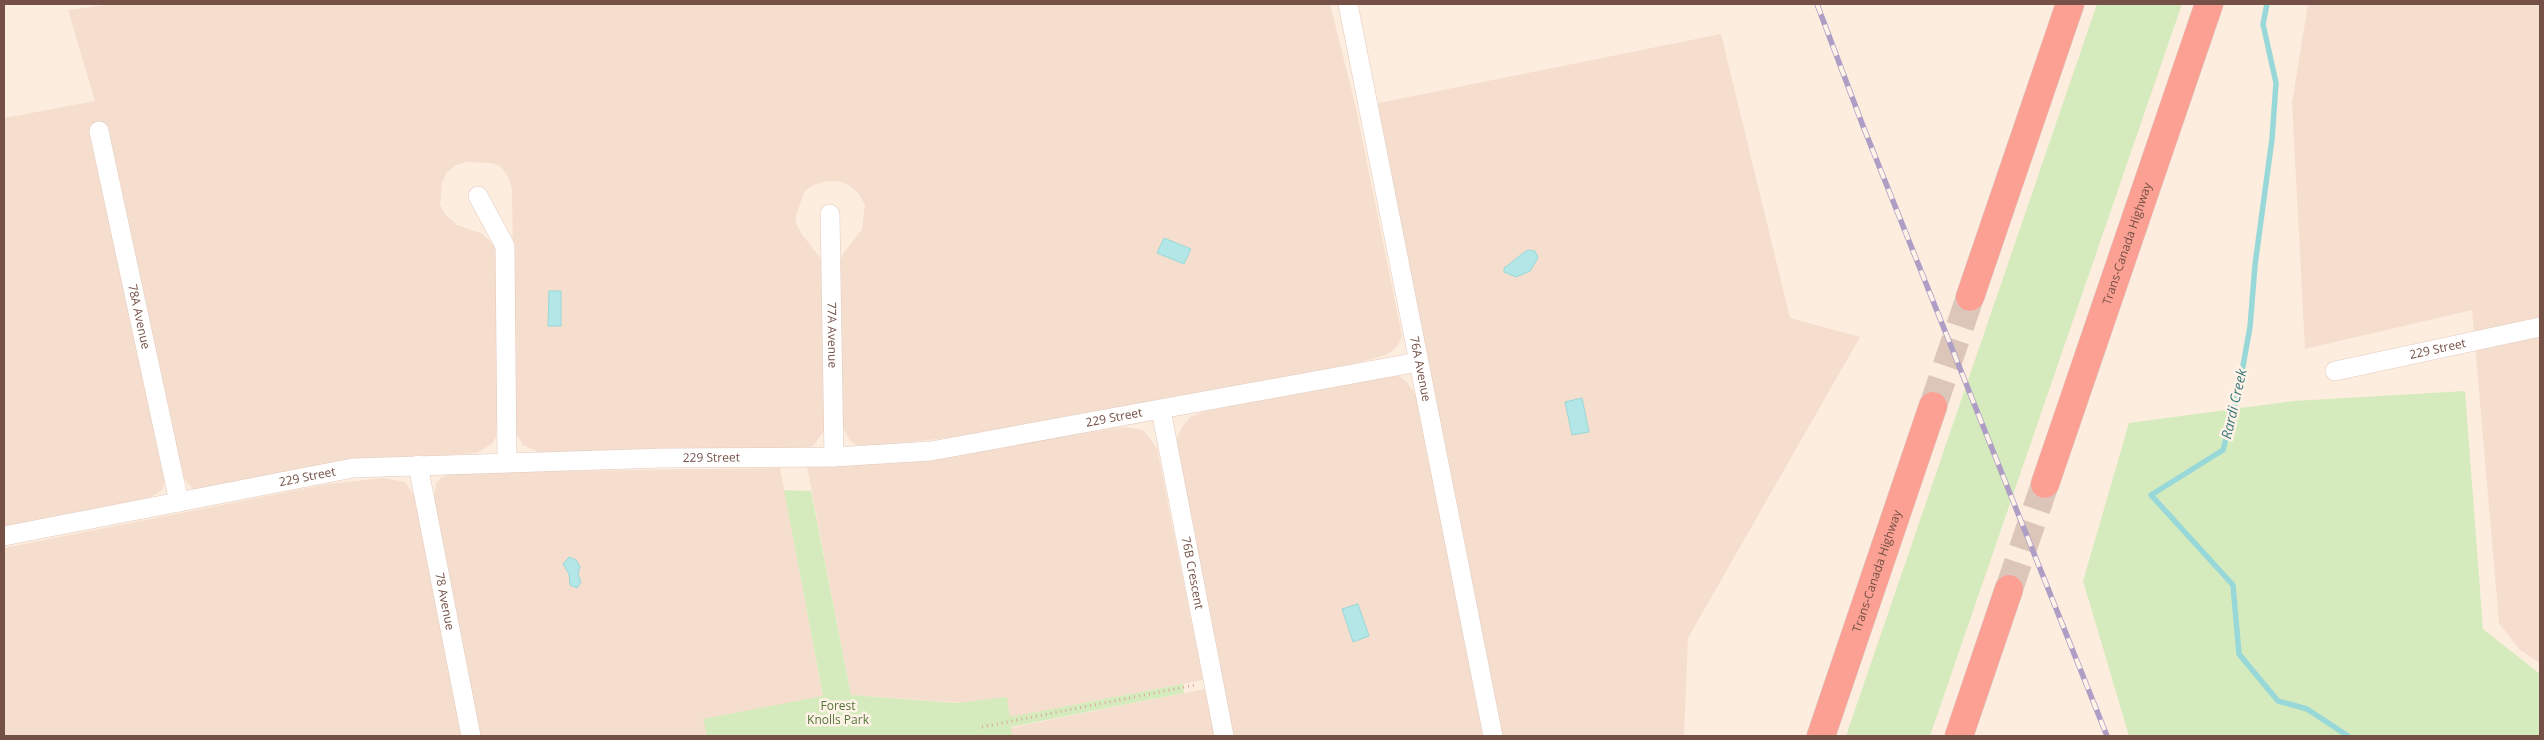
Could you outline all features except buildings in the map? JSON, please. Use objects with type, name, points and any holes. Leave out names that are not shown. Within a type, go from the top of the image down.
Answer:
[{"type":"highway","points":[[1970,297],[2070,4]]},
{"type":"highway","name":"Trans-Canada Highway","points":[[2045,484],[2209,4]]},
{"type":"highway","name":"Trans-Canada Highway","points":[[1821,736],[1933,406]]},
{"type":"highway","points":[[1959,736],[2009,589]]},
{"type":"street","name":"76A Avenue","points":[[1348,4],[1493,736]]},
{"type":"street","name":"78A Avenue","points":[[98,131],[179,502]]},
{"type":"street","points":[[478,196],[505,246],[507,462]]},
{"type":"street","name":"77A Avenue","points":[[830,214],[834,457]]},
{"type":"street","name":"229 Street","points":[[2334,371],[2540,327]]},
{"type":"street","name":"229 Street","points":[[4,536],[353,468],[507,462],[834,457],[931,451],[1418,362]]},
{"type":"street","name":"76B Crescent","points":[[1161,410],[1224,736]]},
{"type":"street","name":"78 Avenue","points":[[418,465],[471,736]]},
{"type":"path","points":[[982,727],[1213,683]]},
{"type":"shaded area","points":[[114,4],[1330,4],[1356,108],[1402,336],[1397,347],[1386,355],[1349,365],[976,435],[871,446],[857,445],[850,441],[844,429],[842,418],[840,263],[843,254],[862,229],[865,205],[858,193],[847,184],[838,181],[827,181],[813,185],[804,192],[796,216],[796,223],[801,233],[821,259],[824,272],[825,429],[814,445],[807,449],[540,453],[523,445],[517,435],[515,423],[512,189],[508,176],[501,167],[492,163],[466,162],[456,165],[447,172],[442,183],[440,205],[445,214],[457,225],[483,234],[495,247],[498,410],[496,437],[492,444],[476,453],[364,461],[206,490],[193,489],[181,475],[178,463],[108,127],[93,130],[165,481],[162,490],[146,500],[4,530],[4,118],[95,101],[68,10]]},
{"type":"shaded area","points":[[2308,4],[2540,4],[2540,663],[2520,650],[2499,623],[2472,310],[2305,349],[2292,103]]},
{"type":"shaded area","points":[[1721,34],[1790,318],[1860,337],[1688,638],[1684,736],[1499,736],[1374,104]]},
{"type":"shaded area","points":[[1388,375],[1398,375],[1406,381],[1417,396],[1484,736],[1232,736],[1176,453],[1177,438],[1182,427],[1190,417],[1202,412]]},
{"type":"shaded area","points":[[1124,427],[1143,430],[1157,448],[1203,680],[982,723],[978,704],[851,695],[807,467],[934,458]]},
{"type":"shaded area","points":[[780,468],[823,697],[704,719],[707,736],[478,736],[434,498],[436,483],[442,477],[450,474],[491,472]]},
{"type":"shaded area","points":[[383,478],[405,482],[416,498],[462,736],[4,736],[4,548],[328,484]]},
{"type":"shaded area","points":[[1205,689],[1214,736],[986,736],[985,733]]},
{"type":"green space","points":[[2097,4],[2182,4],[1930,736],[1846,736]]},
{"type":"green space","points":[[2465,391],[2483,629],[2540,674],[2540,736],[2129,736],[2083,581],[2129,423],[2294,401]]},
{"type":"green space","name":"Forest Knolls Park","points":[[784,490],[811,491],[851,695],[957,703],[1007,697],[1010,717],[1183,684],[1184,693],[1011,727],[1012,736],[707,736],[703,719],[823,696]]},
{"type":"water","points":[[1164,238],[1191,249],[1184,264],[1157,253]]},
{"type":"water","points":[[1528,250],[1535,251],[1538,258],[1530,271],[1516,277],[1504,272],[1504,268]]},
{"type":"water","points":[[549,291],[561,291],[561,326],[548,326]]},
{"type":"water","points":[[1582,398],[1589,432],[1572,435],[1565,402]]},
{"type":"water","points":[[569,557],[576,560],[580,567],[578,574],[581,582],[577,588],[570,585],[569,574],[563,564]]},
{"type":"water","points":[[1358,604],[1369,636],[1353,642],[1342,609]]},
{"type":"waterway","name":"Rardi Creek","points":[[2267,4],[2263,24],[2276,83],[2272,139],[2255,265],[2250,327],[2239,388],[2223,450],[2151,495],[2233,585],[2239,654],[2278,701],[2307,709],[2348,736]]},
{"type":"tunnel","points":[[1933,406],[1970,297]]},
{"type":"tunnel","points":[[2009,589],[2045,484]]},
{"type":"railway","points":[[1817,4],[1863,126],[2107,736]]}]
